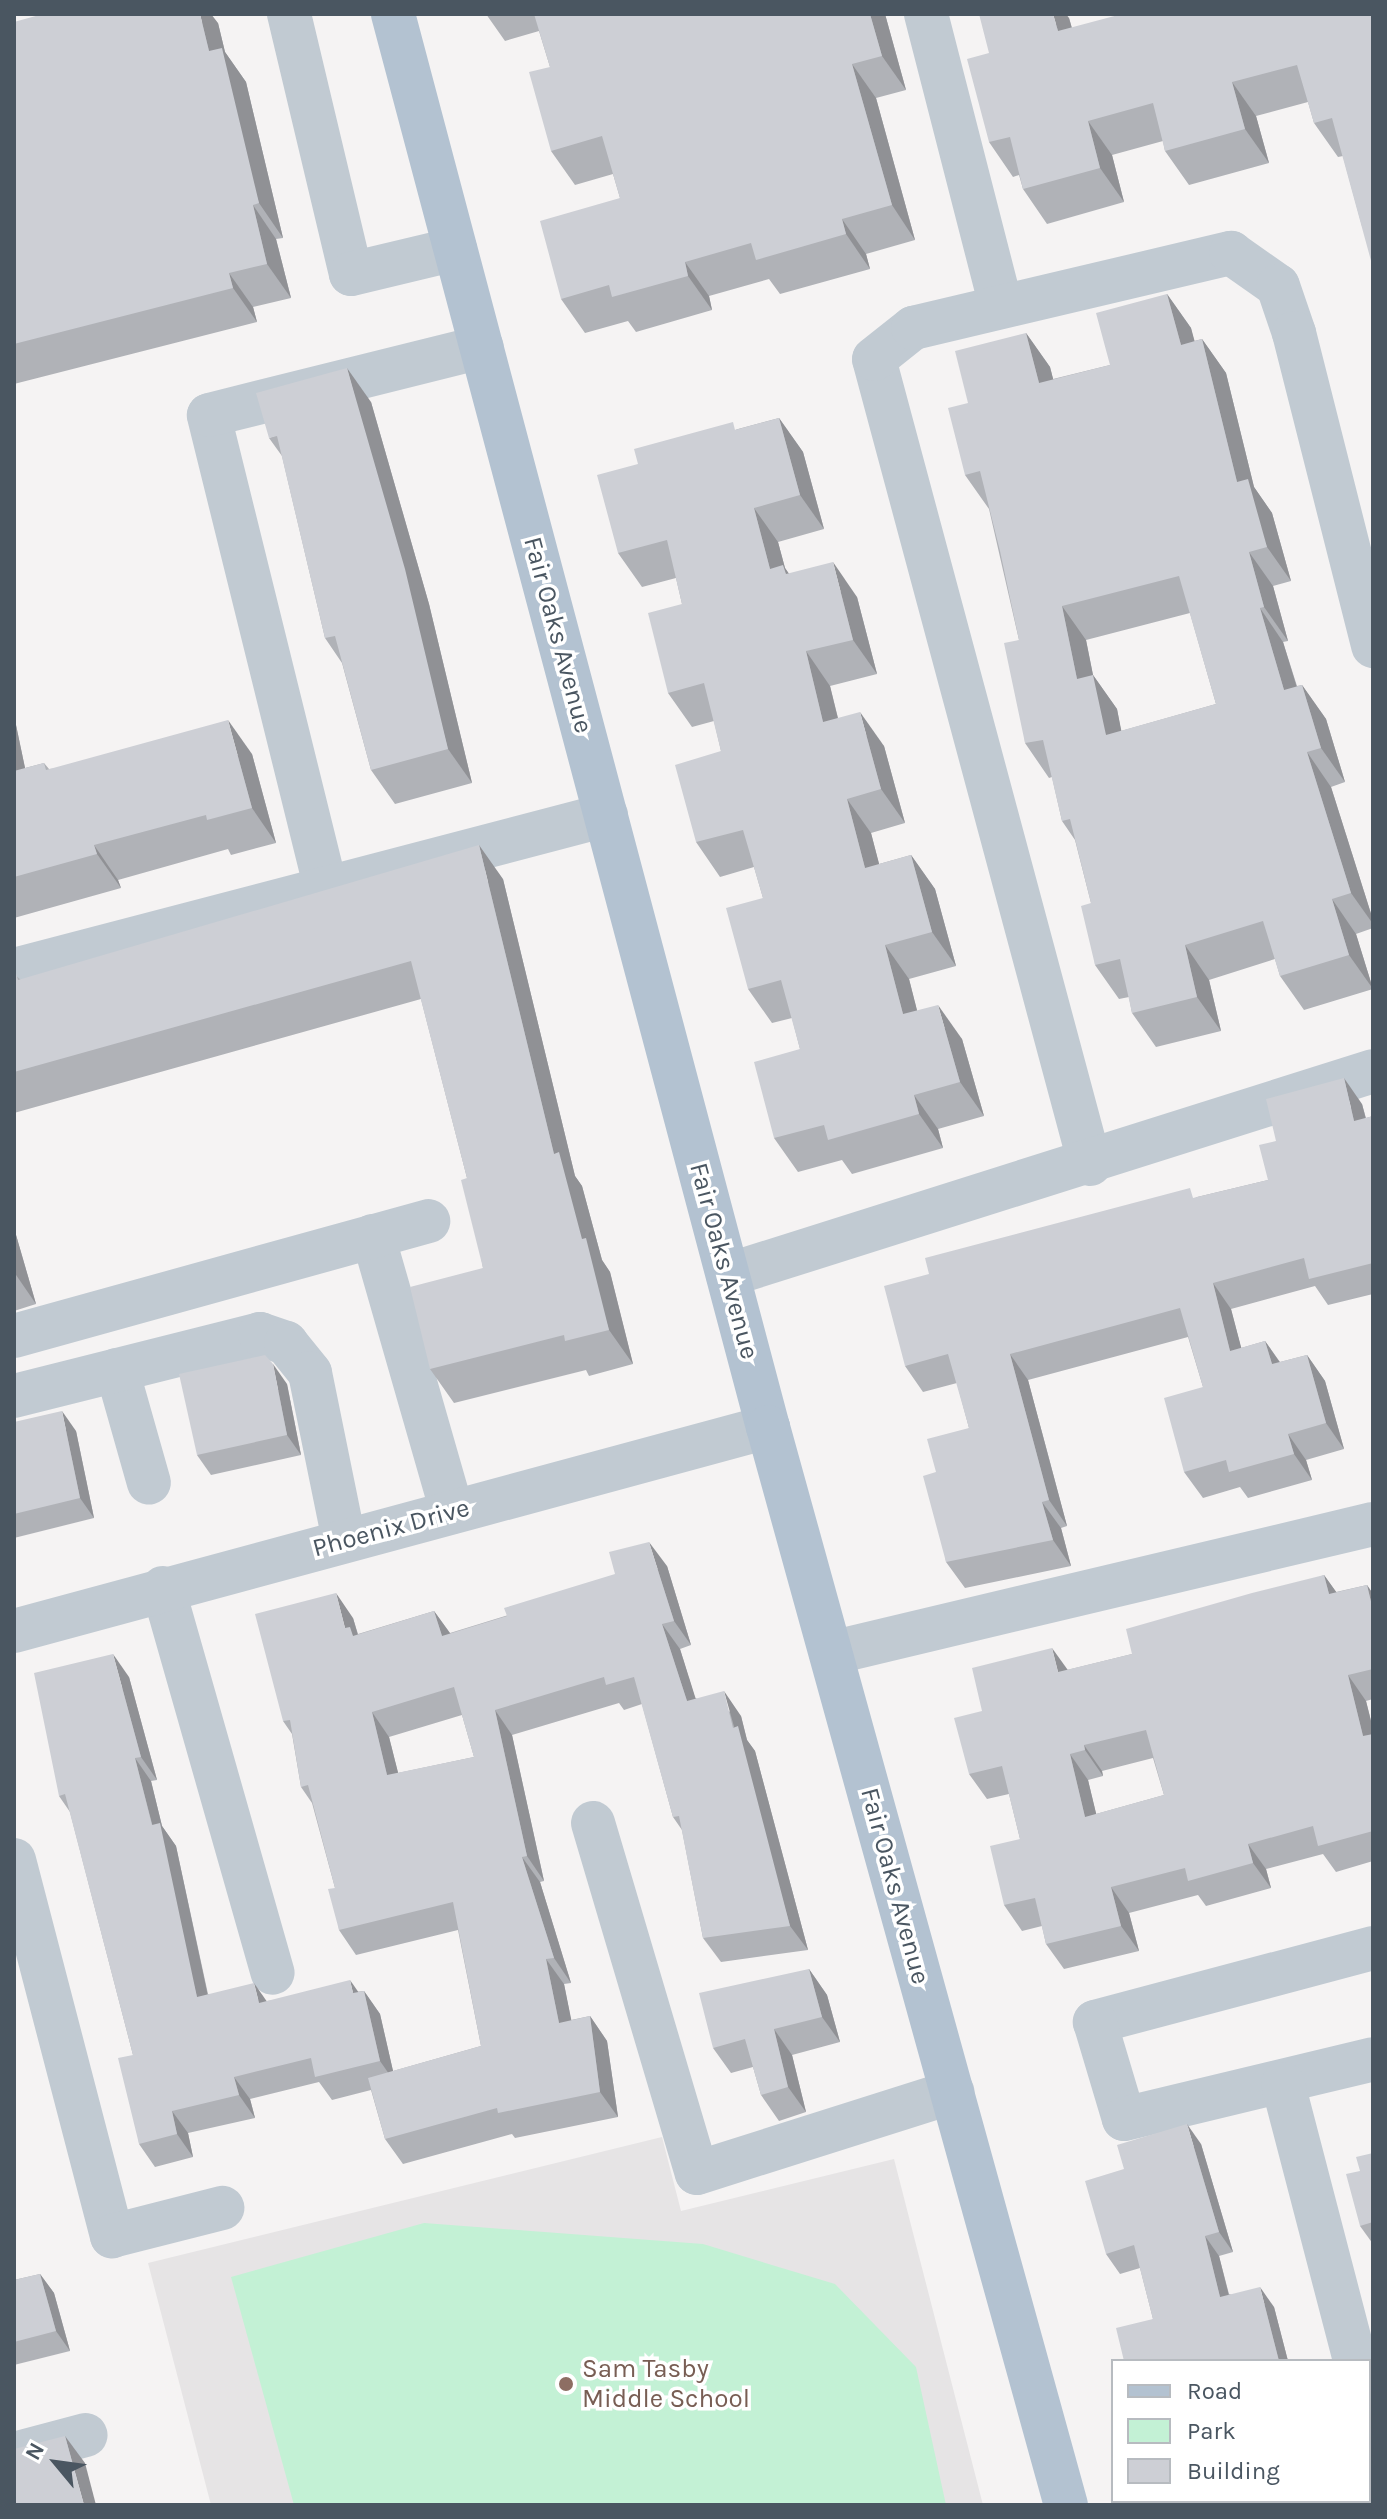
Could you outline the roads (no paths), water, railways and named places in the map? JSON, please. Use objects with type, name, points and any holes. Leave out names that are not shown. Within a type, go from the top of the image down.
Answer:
[{"type":"main road","name":"Fair Oaks Avenue","points":[[393,14],[768,1427],[1066,2505]]},
{"type":"street","points":[[289,14],[351,274],[455,249]]},
{"type":"street","points":[[926,14],[1001,307]]},
{"type":"street","points":[[1090,1164],[874,359],[913,328],[1231,253],[1278,286],[1294,333],[1373,646]]},
{"type":"street","points":[[326,889],[209,415],[482,347]]},
{"type":"street","points":[[14,970],[606,815]]},
{"type":"street","points":[[728,1275],[1090,1164],[1373,1071]]},
{"type":"street","points":[[14,1336],[428,1221]]},
{"type":"street","points":[[373,1236],[452,1512]]},
{"type":"street","points":[[14,1396],[260,1334],[286,1343],[310,1373],[344,1540]]},
{"type":"street","points":[[117,1370],[149,1483]]},
{"type":"street","name":"Phoenix Drive","points":[[14,1631],[163,1588],[768,1427]]},
{"type":"street","points":[[831,1653],[1373,1524]]},
{"type":"street","points":[[163,1588],[273,1973]]},
{"type":"street","points":[[593,1823],[697,2173],[952,2092]]},
{"type":"street","points":[[14,1860],[112,2236],[222,2208]]},
{"type":"street","points":[[1373,1948],[1095,2022],[1124,2119],[1283,2084],[1373,2059]]},
{"type":"street","points":[[1283,2084],[1354,2359]]},
{"type":"street","points":[[14,2454],[86,2435]]},
{"type":"place","name":"Sam Tasby Middle School","points":[[566,2384]]}]
